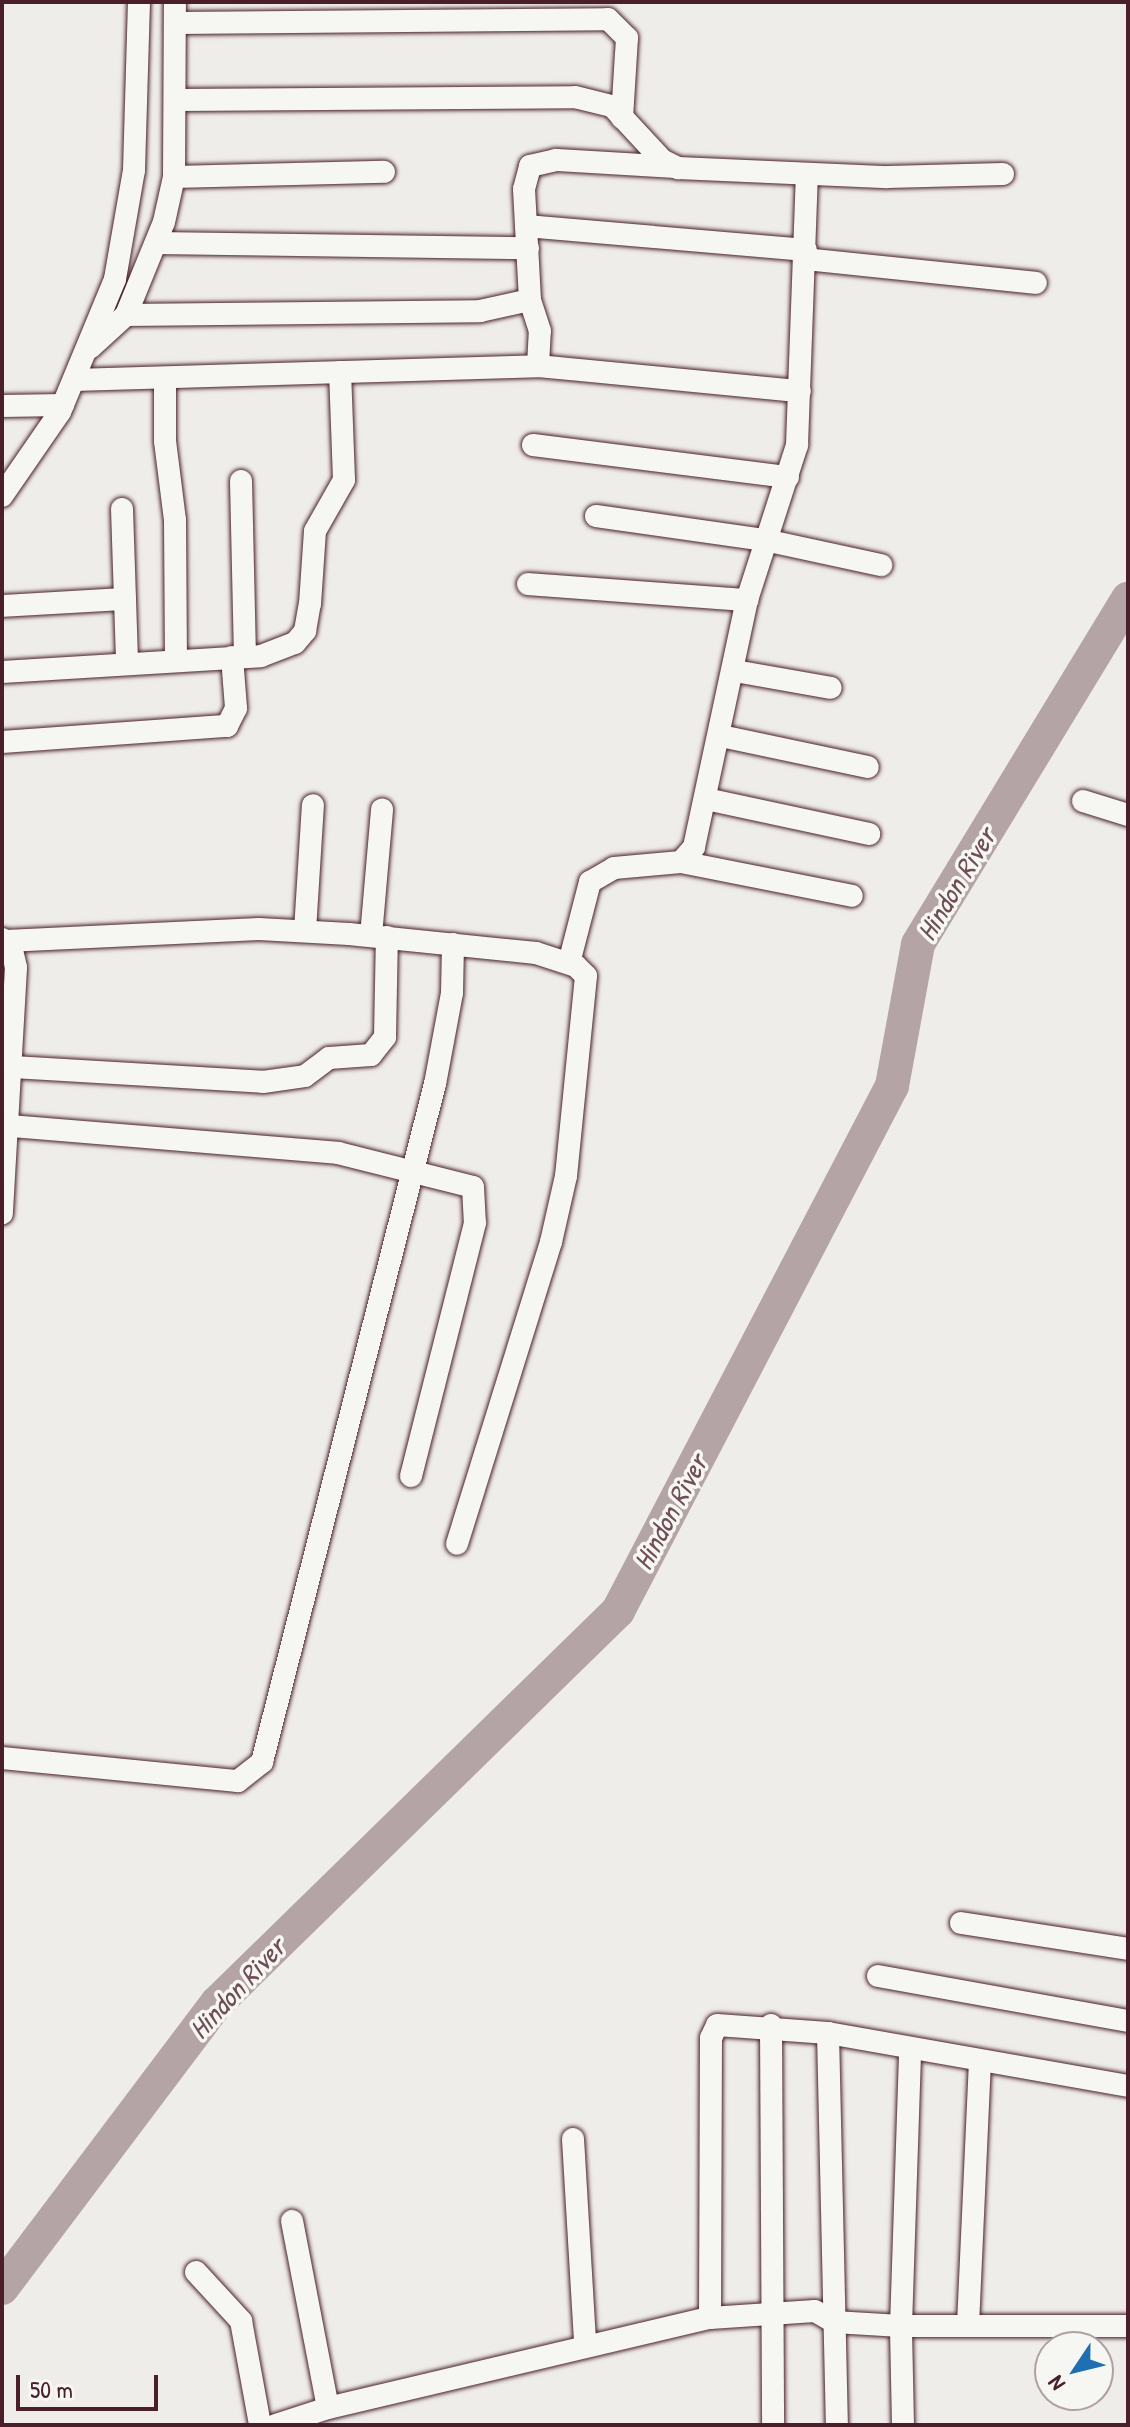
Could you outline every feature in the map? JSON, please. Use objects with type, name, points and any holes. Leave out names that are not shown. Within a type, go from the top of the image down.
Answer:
[{"type":"street","points":[[2,496],[63,405],[115,279],[128,224],[139,2]]},
{"type":"street","points":[[88,350],[126,315],[156,243],[174,177],[177,100],[175,13],[608,19],[627,38],[629,67],[622,118]]},
{"type":"street","points":[[177,100],[575,97],[604,101],[662,160],[678,168]]},
{"type":"street","points":[[538,366],[540,331],[530,300],[524,189],[530,166],[556,160],[807,174],[1003,174]]},
{"type":"street","points":[[174,177],[384,172]]},
{"type":"street","points":[[681,862],[694,847],[735,671],[747,600],[797,445],[807,174]]},
{"type":"street","points":[[156,243],[527,237],[805,254],[1036,283]]},
{"type":"street","points":[[126,315],[480,311],[530,300]]},
{"type":"street","points":[[74,380],[538,366],[800,391]]},
{"type":"street","points":[[2,672],[238,657],[280,651],[305,631],[315,531],[344,480],[340,372]]},
{"type":"street","points":[[165,378],[165,441],[175,520],[176,660]]},
{"type":"street","points":[[2,406],[63,405]]},
{"type":"street","points":[[533,445],[788,477]]},
{"type":"street","points":[[2,742],[227,726],[236,708],[241,481]]},
{"type":"street","points":[[122,509],[127,663]]},
{"type":"street","points":[[596,516],[765,540],[881,565]]},
{"type":"street","points":[[528,584],[747,600]]},
{"type":"street","points":[[2,606],[125,599]]},
{"type":"street","points":[[735,671],[831,688]]},
{"type":"street","points":[[721,736],[868,767]]},
{"type":"street","points":[[706,799],[869,834]]},
{"type":"street","points":[[1083,801],[1128,815]]},
{"type":"street","points":[[305,931],[313,805]]},
{"type":"street","points":[[9,1076],[263,1082],[305,1076],[329,1058],[371,1055],[385,1037],[379,936],[382,809]]},
{"type":"street","points":[[569,963],[590,882],[614,868],[681,862],[852,896]]},
{"type":"street","points":[[2,1214],[5,1149],[11,1126],[8,1035],[16,968],[4,940],[259,929],[379,936],[536,953],[569,963],[586,976],[588,988],[566,1176],[531,1316],[457,1544]]},
{"type":"street","points":[[2,1758],[66,1760],[238,1781],[255,1772],[262,1762],[414,1171],[452,993],[453,944]]},
{"type":"street","points":[[11,1126],[338,1153],[465,1182],[476,1197],[472,1238],[411,1476]]},
{"type":"street","points":[[961,1923],[1128,1949]]},
{"type":"street","points":[[878,1976],[1128,2021]]},
{"type":"street","points":[[710,2318],[711,2038],[717,2025],[728,2022],[771,2025],[828,2033],[910,2050],[1128,2086]]},
{"type":"street","points":[[771,2025],[773,2425]]},
{"type":"street","points":[[828,2033],[837,2425]]},
{"type":"street","points":[[903,2425],[901,2326],[910,2050]]},
{"type":"street","points":[[968,2325],[980,2062]]},
{"type":"street","points":[[573,2139],[585,2344]]},
{"type":"street","points":[[292,2221],[328,2408]]},
{"type":"street","points":[[196,2272],[241,2321],[260,2425]]},
{"type":"street","points":[[276,2425],[328,2408],[585,2344],[710,2318],[815,2311],[834,2322],[901,2326],[1128,2326]]},
{"type":"waterway","name":"Hindon River","points":[[2,2288],[217,2003],[618,1611],[892,1086],[918,944],[1128,599]]}]
